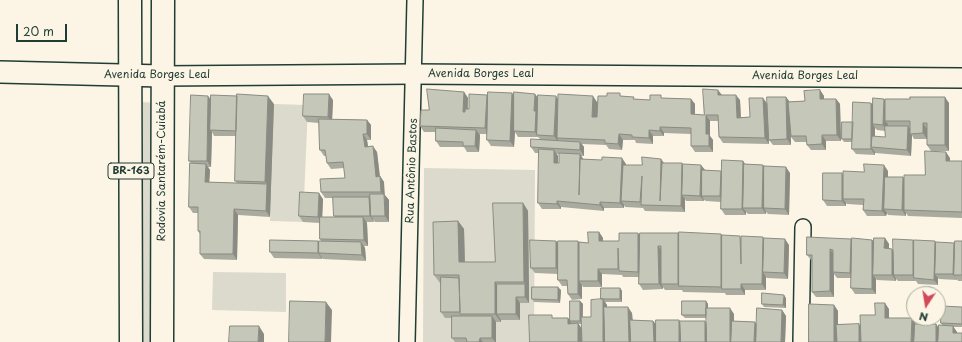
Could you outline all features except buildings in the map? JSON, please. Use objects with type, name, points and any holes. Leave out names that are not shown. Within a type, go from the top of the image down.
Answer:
[{"type":"highway","name":"BR-163","points":[[130,0],[130,342]]},
{"type":"highway","name":"Rodovia Santarém-Cuiabá","points":[[162,342],[163,0]]},
{"type":"main road","name":"Avenida Borges Leal","points":[[0,72],[162,76]]},
{"type":"street","name":"Rua Antônio Bastos","points":[[407,342],[415,0]]},
{"type":"street","name":"Avenida Borges Leal","points":[[162,76],[414,74],[962,78]]},
{"type":"street","points":[[801,342],[803,227]]},
{"type":"shaded area","points":[[143,102],[155,103],[154,342],[142,342]]},
{"type":"shaded area","points":[[274,104],[308,105],[303,222],[270,221]]},
{"type":"shaded area","points":[[424,168],[535,170],[534,342],[423,342]]},
{"type":"shaded area","points":[[213,272],[286,273],[286,312],[212,310]]}]
